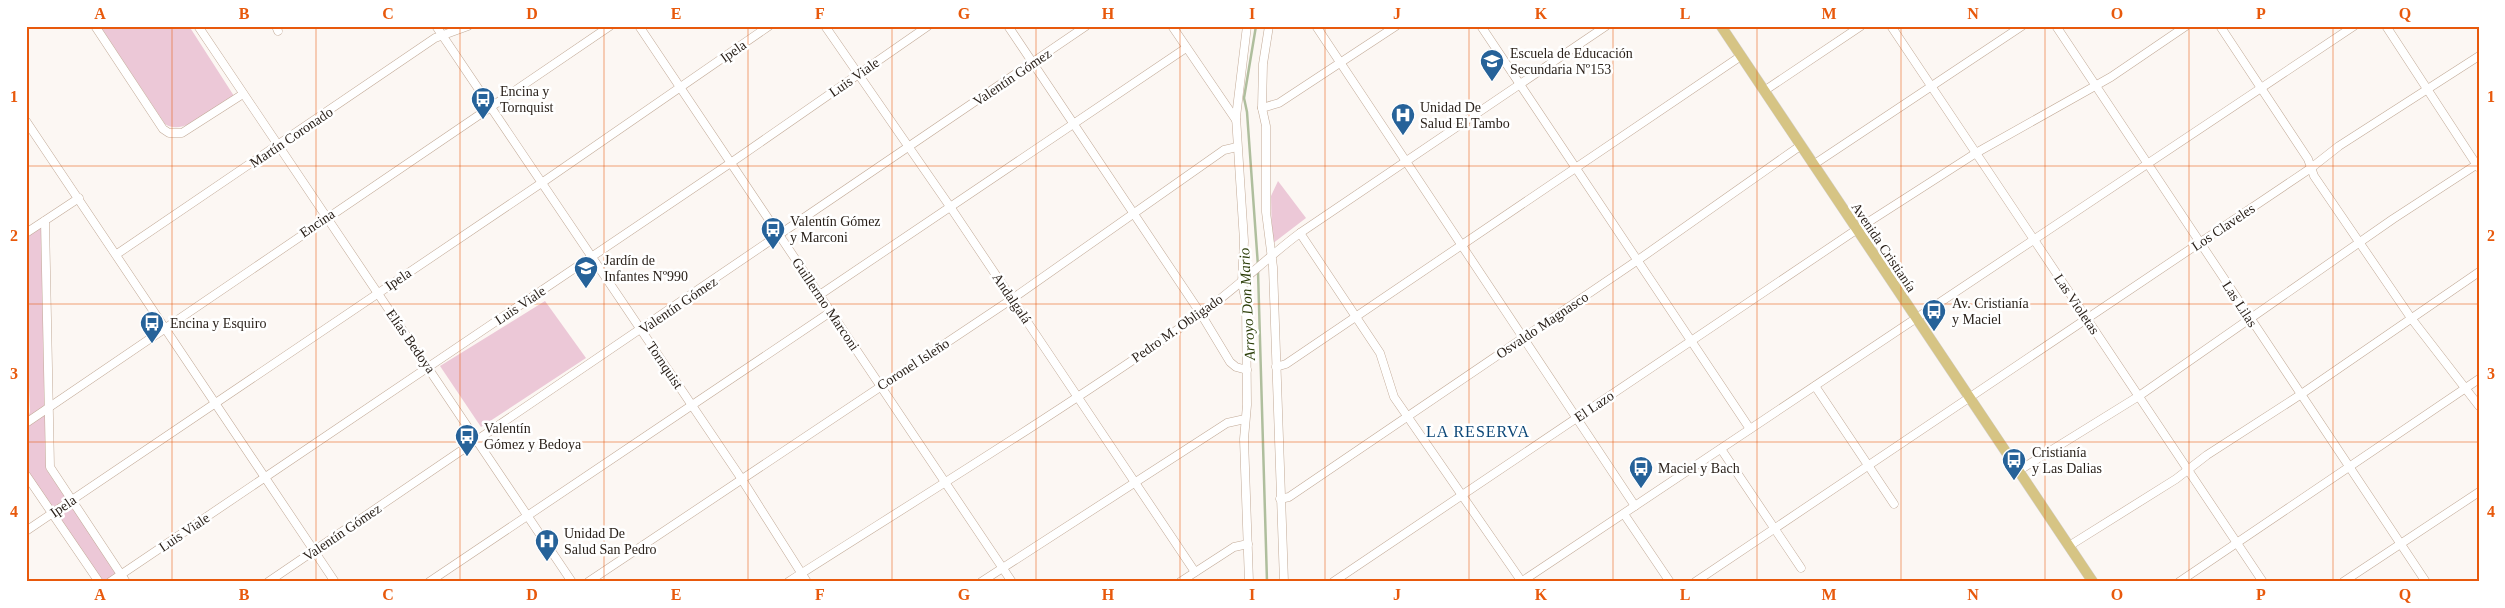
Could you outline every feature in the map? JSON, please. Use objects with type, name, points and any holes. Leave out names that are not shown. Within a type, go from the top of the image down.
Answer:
[{"type":"main road","name":"Avenida Cristianía","points":[[1721,26],[2093,582]]},
{"type":"street","points":[[94,26],[164,129],[169,133],[182,133],[243,94]]},
{"type":"street","name":"Elías Bedoya","points":[[198,26],[572,582]]},
{"type":"street","name":"Tornquist","points":[[436,26],[741,478],[807,582]]},
{"type":"street","name":"Martín Coronado","points":[[117,254],[442,35],[468,26]]},
{"type":"street","name":"Encina","points":[[26,423],[48,406],[326,217],[610,26]]},
{"type":"street","name":"Guillermo Marconi","points":[[639,26],[821,294],[1012,582]]},
{"type":"street","name":"Ipela","points":[[26,531],[216,404],[377,292],[543,182],[769,26]]},
{"type":"street","name":"Andalgalá","points":[[825,26],[910,147],[1195,572]]},
{"type":"street","name":"Luis Viale","points":[[110,582],[732,162],[928,26]]},
{"type":"street","points":[[1008,26],[1201,314],[1230,362],[1236,367],[1247,370]]},
{"type":"street","name":"Valentín Gómez","points":[[268,582],[780,236],[1086,26]]},
{"type":"street","points":[[1172,26],[1236,120]]},
{"type":"street","points":[[1247,26],[1238,86],[1236,120],[1246,302],[1247,370],[1245,418],[1249,582]]},
{"type":"street","points":[[1269,26],[1263,64],[1262,108],[1266,126],[1266,212],[1276,367],[1284,582]]},
{"type":"street","points":[[1316,26],[1635,506]]},
{"type":"street","points":[[1262,108],[1276,104],[1396,26]]},
{"type":"street","points":[[1481,26],[1750,429]]},
{"type":"street","name":"Pedro M. Obligado","points":[[788,582],[1077,397],[1201,314],[1245,280],[1300,233],[1405,160],[1606,26]]},
{"type":"street","points":[[1764,90],[1862,26]]},
{"type":"street","name":"Las Violetas","points":[[1891,26],[2263,582]]},
{"type":"street","points":[[1813,164],[1932,88],[2022,26]]},
{"type":"street","name":"Las Lilas","points":[[2056,26],[2094,86],[2148,163],[2300,395],[2426,582]]},
{"type":"street","name":"El Lazo","points":[[1333,582],[1856,230],[1976,153],[2094,86],[2186,26]]},
{"type":"street","points":[[2220,26],[2308,159],[2314,176],[2411,318],[2479,406]]},
{"type":"street","points":[[1300,233],[1380,353],[1391,390],[1408,417],[1521,582],[2259,87],[2354,26]]},
{"type":"street","points":[[2018,471],[2139,396],[2251,320],[2360,242],[2478,165],[2386,26]]},
{"type":"street","points":[[821,294],[1186,48]]},
{"type":"street","points":[[1276,367],[1286,364],[1356,318],[1741,56]]},
{"type":"street","name":"Los Claveles","points":[[1695,582],[2311,168],[2339,146],[2479,56]]},
{"type":"street","points":[[1266,126],[1270,112],[1276,104]]},
{"type":"street","points":[[26,122],[117,254],[164,328],[335,582]]},
{"type":"street","name":"Osvaldo Magnasco","points":[[1280,499],[1289,497],[1408,417],[1638,260],[1800,146]]},
{"type":"street","name":"Coronel Isleño","points":[[588,582],[741,478],[1012,299],[1224,150],[1237,147]]},
{"type":"street","points":[[26,233],[79,198]]},
{"type":"street","points":[[45,220],[50,467],[126,582]]},
{"type":"street","points":[[2069,546],[2187,471],[2207,454],[2300,395],[2479,272]]},
{"type":"street","points":[[429,582],[691,404],[832,311]]},
{"type":"street","points":[[2179,582],[2479,379]]},
{"type":"street","points":[[1815,386],[1894,504]]},
{"type":"street","points":[[26,414],[26,423]]},
{"type":"street","points":[[981,582],[1227,423],[1245,418]]},
{"type":"street","points":[[1721,449],[1801,568]]},
{"type":"street","points":[[26,475],[99,582]]},
{"type":"street","points":[[2344,582],[2479,492]]},
{"type":"street","points":[[1624,514],[1670,582]]},
{"type":"street","points":[[1180,582],[1234,548],[1248,544]]},
{"type":"shaded area","points":[[100,26],[189,26],[234,96],[190,124],[173,127],[165,124]]},
{"type":"shaded area","points":[[1278,181],[1306,218],[1272,244],[1271,196]]},
{"type":"shaded area","points":[[42,221],[46,469],[123,582],[102,582],[26,469],[26,423],[30,412],[26,315],[26,233]]},
{"type":"shaded area","points":[[545,301],[586,358],[481,427],[440,366]]},
{"type":"waterway","name":"Arroyo Don Mario","points":[[1256,26],[1244,98],[1247,112],[1258,266]]},
{"type":"waterway","name":"Arroyo Don Mario","points":[[1258,271],[1267,582]]},
{"type":"place","name":"Escuela de Educación Secundaria Nº153","points":[[1492,82]]},
{"type":"place","name":"Encina y Tornquist","points":[[483,120]]},
{"type":"place","name":"Unidad De Salud El Tambo","points":[[1403,136]]},
{"type":"place","name":"Valentín Gómez y Marconi","points":[[773,250]]},
{"type":"place","name":"Jardín de Infantes Nº990","points":[[586,289]]},
{"type":"place","name":"Av. Cristianía y Maciel","points":[[1934,332]]},
{"type":"place","name":"Encina y Esquiro","points":[[152,344]]},
{"type":"place","name":"Valentín Gómez y Bedoya","points":[[467,457]]},
{"type":"place","name":"Cristianía y Las Dalias","points":[[2014,481]]},
{"type":"place","name":"Maciel y Bach","points":[[1641,489]]},
{"type":"place","name":"Unidad De Salud San Pedro","points":[[547,562]]},
{"type":"district","name":"LA RESERVA","points":[[1478,431]]}]
